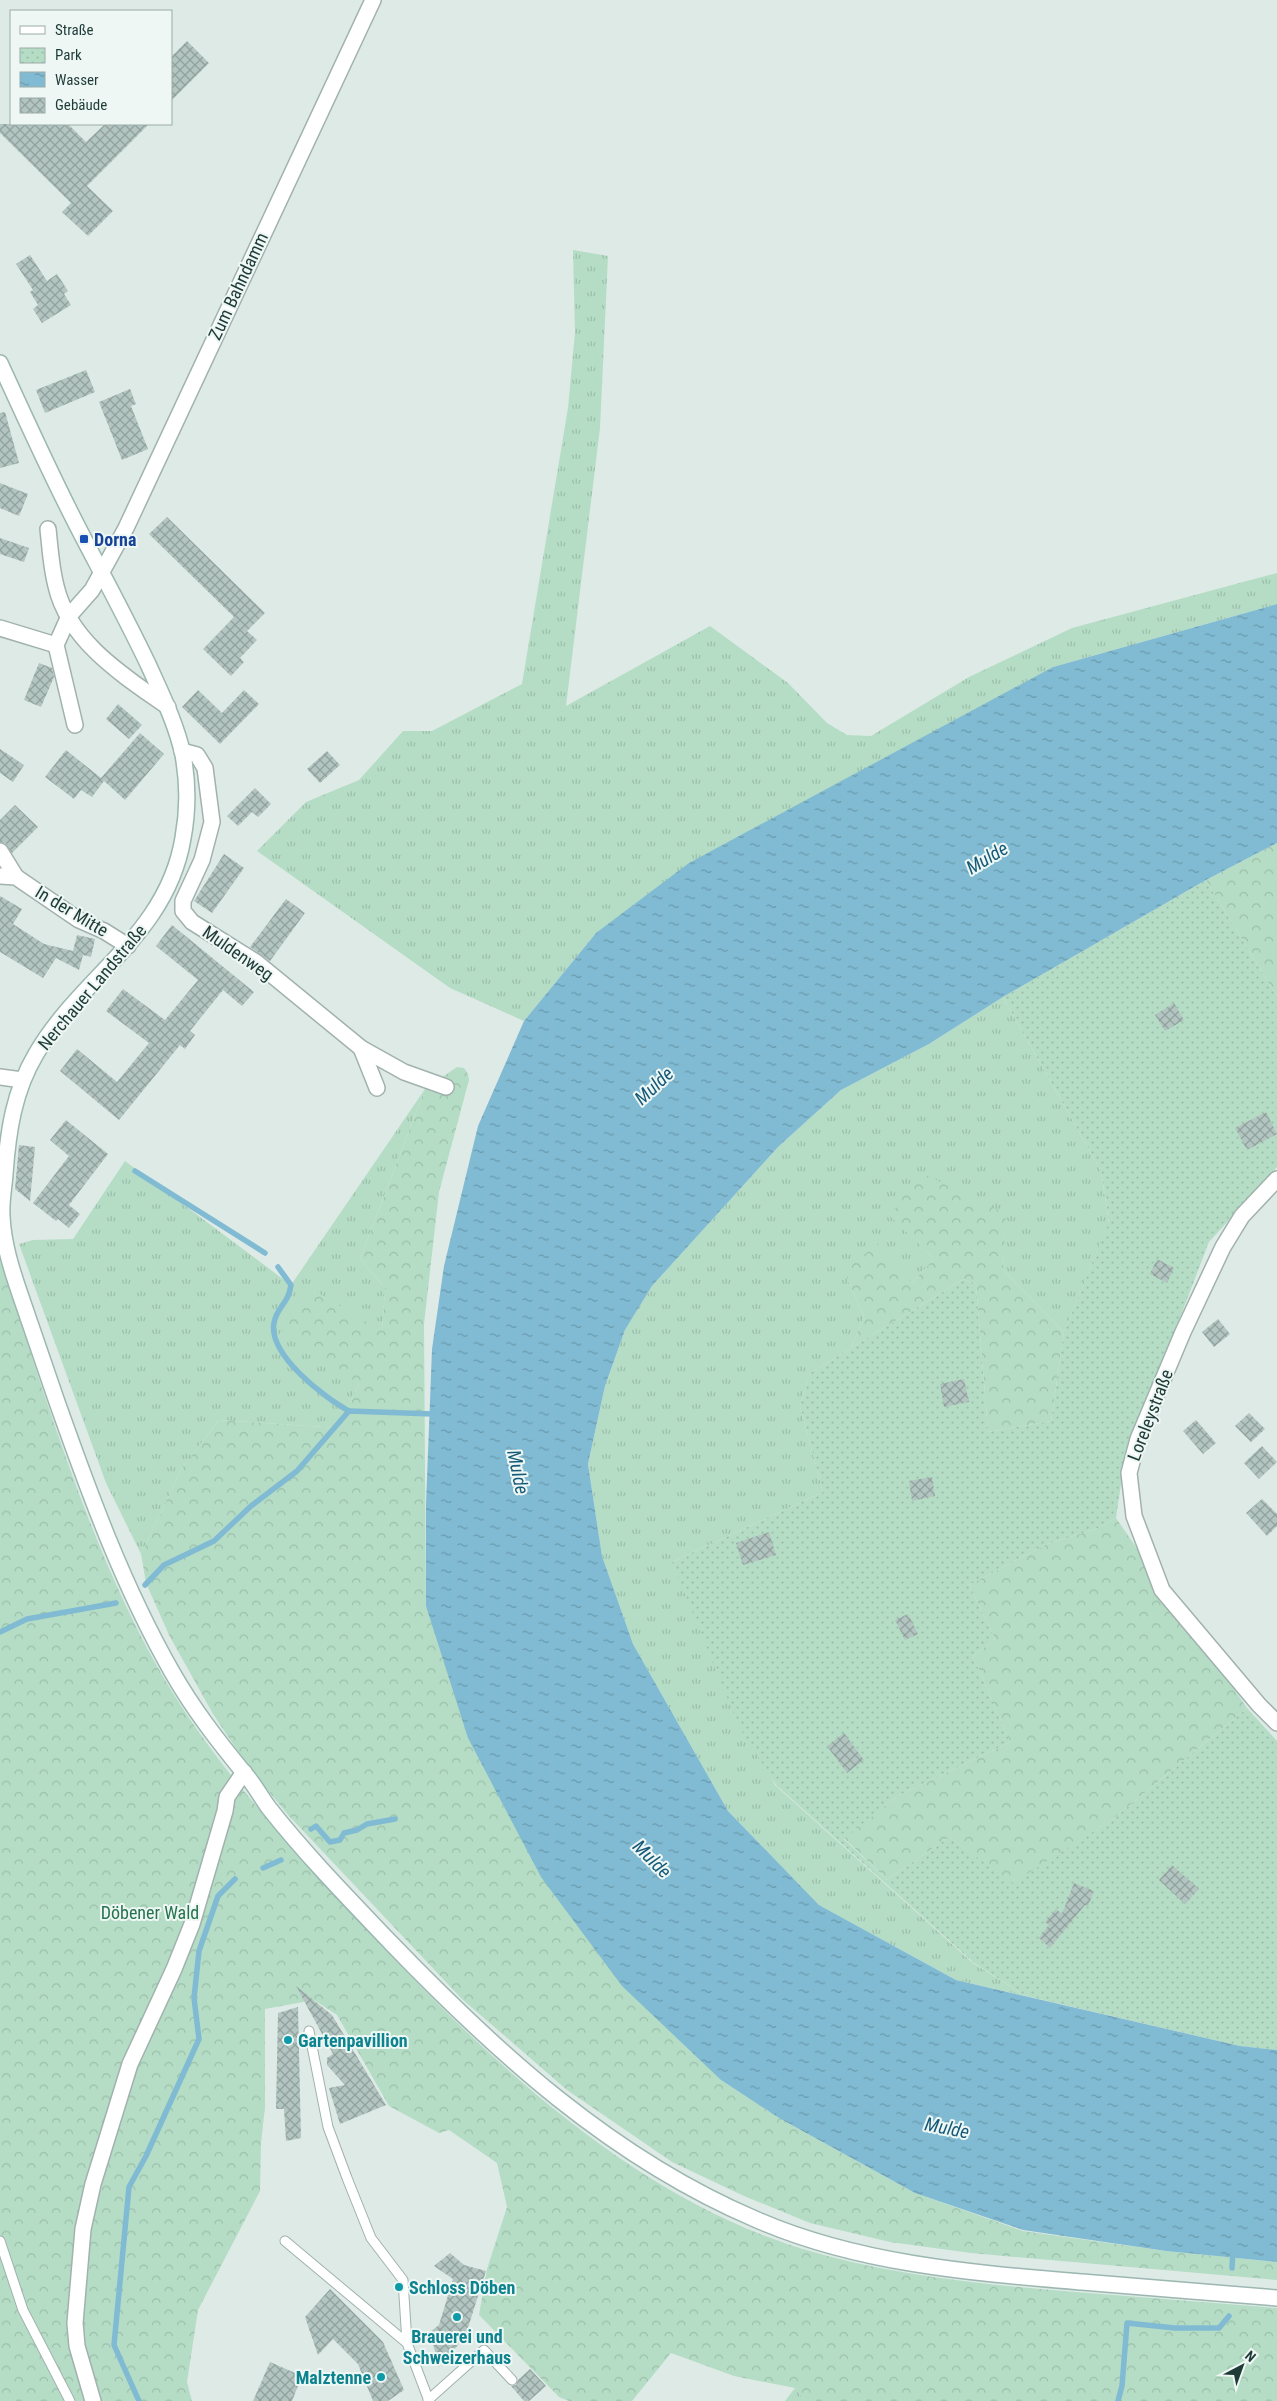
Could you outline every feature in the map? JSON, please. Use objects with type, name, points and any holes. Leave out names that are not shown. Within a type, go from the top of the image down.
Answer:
[{"type":"street","name":"Zum Bahndamm","points":[[101,570],[126,528],[373,0]]},
{"type":"street","name":"Nerchauer Landstraße","points":[[0,363],[46,463],[168,707],[182,751],[187,808],[179,860],[163,900],[128,946],[74,1003],[47,1037],[22,1080],[5,1121],[2,1214],[12,1270],[86,1483],[130,1589],[174,1675],[204,1723],[232,1760],[244,1772],[270,1808],[311,1856],[362,1913],[464,2017],[524,2071],[585,2121],[658,2170],[711,2199],[760,2222],[803,2237],[900,2261],[1024,2277],[1277,2298]]},
{"type":"street","points":[[48,529],[56,586],[64,609],[85,640],[109,665],[168,707]]},
{"type":"street","points":[[75,725],[56,645],[69,616],[92,590],[101,570]]},
{"type":"street","points":[[0,628],[56,645]]},
{"type":"street","name":"Muldenweg","points":[[182,751],[197,756],[206,768],[212,822],[202,860],[183,901],[183,911],[192,922],[256,962],[361,1048],[404,1072],[446,1087]]},
{"type":"street","name":"In der Mitte","points":[[0,851],[16,877],[79,920],[104,930],[128,946]]},
{"type":"street","name":"In der Mitte","points":[[0,876],[16,877]]},
{"type":"street","points":[[361,1048],[377,1088]]},
{"type":"street","points":[[0,1077],[22,1080]]},
{"type":"street","name":"Loreleystraße","points":[[1277,1179],[1242,1216],[1223,1247],[1138,1438],[1128,1473],[1134,1516],[1162,1590],[1259,1705],[1277,1723]]},
{"type":"street","points":[[92,2401],[77,2346],[75,2323],[83,2229],[93,2184],[130,2064],[174,1969],[192,1924],[225,1811],[227,1797],[244,1772]]},
{"type":"lane","points":[[309,2031],[328,2127],[346,2178],[372,2238],[403,2280],[407,2343],[428,2401],[484,2350],[512,2380]]},
{"type":"lane","points":[[0,2240],[23,2310],[70,2401]]},
{"type":"lane","points":[[285,2240],[407,2343]]},
{"type":"green space","points":[[573,250],[608,256],[600,428],[566,706],[710,626],[788,683],[827,723],[847,735],[871,736],[969,677],[1072,628],[1277,573],[1277,604],[1053,667],[596,933],[524,1021],[450,988],[257,851],[306,802],[359,780],[403,731],[432,731],[522,684],[568,408],[575,332]]},
{"type":"green space","points":[[1277,843],[1277,997],[1206,880]]},
{"type":"green space","points":[[1206,880],[1277,997],[1277,1167],[1209,1242],[1124,1463],[1116,1518],[1096,1529],[1047,1544],[969,1585],[995,1639],[973,1656],[1010,1742],[896,1797],[844,1839],[887,1880],[949,1837],[1013,1883],[1113,1819],[1247,1708],[1277,1741],[1277,2050],[1240,2046],[1026,1996],[974,1963],[776,1785],[739,1727],[672,1562],[823,1492],[800,1406],[810,1373],[964,1279],[976,1284],[988,1432],[1051,1421],[1064,1332],[1109,1222],[1101,1171],[1003,997]]},
{"type":"green space","points":[[1003,997],[1101,1171],[1109,1223],[1064,1332],[1003,1270],[1005,1214],[891,1216],[934,1259],[912,1283],[847,1278],[864,1316],[851,1348],[810,1373],[800,1406],[823,1492],[672,1562],[775,1785],[973,1963],[1026,1996],[956,1980],[819,1905],[728,1811],[633,1644],[602,1556],[588,1464],[605,1386],[625,1330],[652,1286],[778,1147],[841,1090],[929,1044]]},
{"type":"green space","points":[[457,1067],[464,1068],[469,1080],[439,1192],[424,1324],[426,1606],[721,2080],[779,2118],[915,2193],[1023,2231],[1166,2251],[1277,2262],[1277,2280],[971,2253],[890,2242],[810,2223],[744,2196],[672,2162],[567,2090],[462,1999],[289,1816],[247,1765],[213,1714],[169,1635],[146,1583],[141,1554],[182,1468],[219,1420],[338,1428],[359,1384],[273,1324],[314,1291],[382,1331],[385,1288],[360,1259],[425,1089]]},
{"type":"green space","points":[[425,1089],[360,1259],[385,1288],[382,1332],[314,1291],[359,1384],[338,1428],[219,1420],[182,1468],[141,1554],[106,1483],[19,1244],[33,1240],[73,1239],[125,1161],[291,1285]]},
{"type":"green space","points":[[920,1172],[1006,1214],[1003,1270],[1064,1332],[1051,1421],[988,1432],[976,1284],[964,1279],[851,1348],[864,1316],[847,1278],[851,1265],[879,1243],[912,1283],[934,1259],[890,1216]]},
{"type":"green space","name":"Döbener Wald","points":[[0,1260],[53,1421],[92,1527],[114,1580],[138,1630],[182,1708],[220,1761],[283,1837],[429,1995],[484,2048],[542,2099],[603,2146],[667,2188],[733,2223],[803,2249],[873,2267],[980,2283],[1277,2308],[1277,2401],[806,2401],[795,2388],[734,2376],[671,2353],[632,2401],[569,2401],[559,2397],[479,2315],[487,2269],[507,2207],[497,2163],[449,2130],[439,2133],[389,2106],[337,2015],[314,2000],[265,2009],[265,2107],[261,2143],[260,2191],[198,2310],[187,2382],[192,2401],[0,2401]]},
{"type":"green space","points":[[1116,1518],[1247,1708],[1113,1819],[1013,1884],[949,1837],[887,1880],[844,1838],[896,1797],[1010,1742],[973,1656],[995,1639],[969,1585],[1047,1544],[1096,1529]]},
{"type":"green space","points":[[795,2388],[806,2401],[785,2401]]},
{"type":"water","name":"Mulde","points":[[1277,604],[1277,843],[1206,880],[1003,997],[929,1044],[841,1090],[778,1147],[652,1286],[625,1330],[605,1386],[588,1464],[602,1556],[633,1644],[728,1811],[819,1905],[956,1980],[1240,2046],[1277,2050],[1277,2262],[1166,2251],[1023,2230],[915,2193],[779,2118],[721,2080],[622,1986],[541,1877],[468,1738],[426,1606],[426,1504],[432,1349],[444,1266],[478,1126],[524,1021],[596,933],[689,863],[1053,667]]},
{"type":"building","points":[[187,41],[209,63],[172,100],[172,56]]},
{"type":"building","points":[[0,124],[69,125],[86,142],[104,125],[148,125],[87,186],[113,211],[88,236],[62,212],[71,203],[0,133]]},
{"type":"building","points":[[30,255],[47,281],[57,274],[68,291],[64,294],[71,305],[42,323],[33,309],[38,305],[30,292],[33,290],[16,264]]},
{"type":"building","points":[[86,370],[95,392],[45,413],[36,390]]},
{"type":"building","points":[[130,389],[136,404],[131,406],[148,449],[122,460],[99,402]]},
{"type":"building","points":[[5,412],[19,463],[0,468],[0,413]]},
{"type":"building","points":[[0,483],[28,494],[19,516],[0,508]]},
{"type":"building","points":[[167,517],[265,613],[247,631],[257,640],[240,658],[244,662],[231,676],[203,649],[234,617],[149,534]]},
{"type":"building","points":[[0,538],[29,548],[24,562],[0,554]]},
{"type":"building","points":[[39,663],[52,668],[54,677],[41,707],[24,700]]},
{"type":"building","points":[[198,690],[222,713],[244,690],[259,704],[220,744],[182,707]]},
{"type":"building","points":[[118,704],[142,725],[129,739],[106,719]]},
{"type":"building","points":[[140,733],[164,754],[125,800],[104,781],[92,797],[81,790],[74,799],[45,777],[66,750],[101,778]]},
{"type":"building","points":[[0,749],[24,765],[13,782],[0,773]]},
{"type":"building","points":[[327,751],[340,765],[320,783],[307,769]]},
{"type":"building","points":[[255,788],[271,804],[258,817],[252,812],[238,826],[227,816]]},
{"type":"building","points":[[15,805],[38,827],[12,853],[5,843],[0,842],[0,820]]},
{"type":"building","points":[[224,854],[244,868],[212,913],[194,901]]},
{"type":"building","points":[[0,896],[22,909],[13,924],[44,944],[73,951],[77,935],[95,939],[91,957],[83,955],[79,970],[56,958],[43,978],[0,952]]},
{"type":"building","points":[[286,899],[305,913],[270,961],[250,947]]},
{"type":"building","points":[[172,925],[254,992],[242,1006],[223,990],[190,1031],[195,1035],[185,1049],[180,1045],[119,1120],[60,1071],[77,1049],[117,1082],[149,1043],[106,1011],[123,989],[165,1020],[198,980],[156,946]]},
{"type":"building","points":[[1174,1003],[1184,1020],[1165,1031],[1155,1015]]},
{"type":"building","points":[[1266,1112],[1277,1134],[1247,1150],[1235,1128]]},
{"type":"building","points":[[66,1120],[108,1154],[69,1205],[80,1214],[69,1228],[58,1219],[56,1221],[33,1203],[69,1156],[50,1140]]},
{"type":"building","points":[[19,1145],[35,1147],[30,1201],[15,1189]]},
{"type":"building","points":[[1157,1259],[1174,1268],[1167,1283],[1150,1274]]},
{"type":"building","points":[[1218,1319],[1230,1334],[1214,1347],[1202,1332]]},
{"type":"building","points":[[964,1379],[969,1402],[944,1407],[940,1384]]},
{"type":"building","points":[[1249,1413],[1265,1429],[1251,1442],[1235,1426]]},
{"type":"building","points":[[1196,1420],[1216,1443],[1203,1454],[1183,1431]]},
{"type":"building","points":[[1262,1446],[1277,1462],[1259,1479],[1244,1463]]},
{"type":"building","points":[[932,1477],[935,1496],[912,1501],[909,1481]]},
{"type":"building","points":[[1262,1499],[1277,1514],[1277,1526],[1267,1536],[1246,1513]]},
{"type":"building","points":[[769,1532],[776,1555],[743,1565],[736,1543]]},
{"type":"building","points":[[908,1614],[918,1634],[905,1640],[895,1620]]},
{"type":"building","points":[[844,1733],[864,1760],[847,1773],[827,1746]]},
{"type":"building","points":[[1172,1865],[1199,1889],[1185,1904],[1159,1880]]},
{"type":"building","points":[[1074,1883],[1094,1891],[1088,1906],[1085,1905],[1050,1948],[1039,1938],[1049,1925],[1045,1922],[1056,1909],[1062,1914]]},
{"type":"building","points":[[296,1986],[332,2015],[386,2105],[340,2124],[329,2088],[345,2085],[327,2065],[327,2058],[333,2054]]},
{"type":"building","points":[[298,2007],[301,2138],[286,2141],[284,2109],[276,2109],[278,2013]]},
{"type":"building","name":"Brauerei und Schweizerhaus","points":[[450,2253],[464,2265],[486,2271],[465,2337],[439,2367],[430,2332],[439,2325],[453,2279],[434,2266]]},
{"type":"building","points":[[330,2289],[383,2342],[404,2390],[388,2401],[373,2401],[358,2364],[333,2339],[318,2355],[305,2317]]},
{"type":"building","points":[[270,2362],[302,2376],[292,2401],[253,2401]]},
{"type":"building","points":[[530,2369],[546,2386],[529,2401],[524,2401],[511,2386],[516,2385],[518,2380]]},
{"type":"waterway","points":[[135,1171],[265,1253]]},
{"type":"waterway","points":[[278,1267],[291,1285],[288,1297],[275,1317],[275,1335],[280,1348],[300,1374],[313,1386],[349,1411]]},
{"type":"waterway","points":[[145,1585],[164,1565],[214,1541],[251,1506],[297,1471],[349,1411],[433,1414]]},
{"type":"waterway","points":[[0,1632],[27,1619],[116,1603]]},
{"type":"waterway","points":[[311,1829],[316,1826],[330,1842],[340,1840],[344,1833],[357,1830],[367,1824],[395,1819]]},
{"type":"waterway","points":[[263,1868],[281,1860]]},
{"type":"waterway","points":[[139,2401],[114,2345],[129,2187],[146,2156],[199,2039],[194,1998],[199,1951],[218,1896],[235,1879]]},
{"type":"waterway","points":[[1232,2268],[1233,2250]]},
{"type":"waterway","points":[[1118,2401],[1122,2386],[1127,2323],[1175,2328],[1219,2328],[1229,2316]]},
{"type":"place","name":"Dorna","points":[[84,539]]},
{"type":"place","name":"Gartenpavillion","points":[[288,2040]]},
{"type":"place","name":"Schloss Döben","points":[[399,2287]]},
{"type":"place","name":"Brauerei und Schweizerhaus","points":[[457,2317]]},
{"type":"place","name":"Malztenne","points":[[381,2377]]}]
